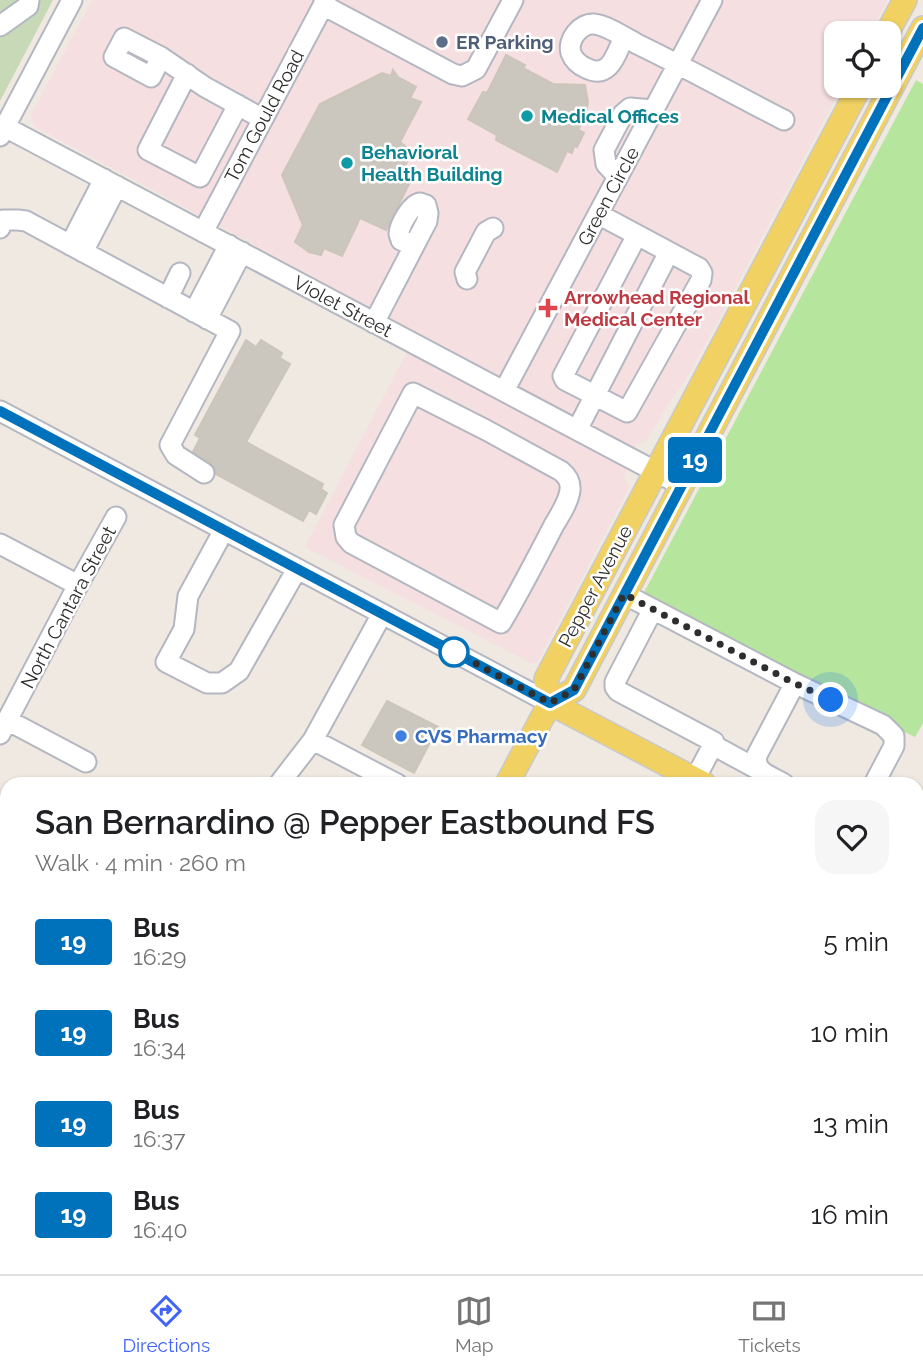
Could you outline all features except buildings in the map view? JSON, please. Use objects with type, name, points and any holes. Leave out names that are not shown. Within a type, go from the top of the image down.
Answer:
[{"type":"main road","points":[[894,21],[905,0]]},
{"type":"main road","name":"Pepper Avenue","points":[[511,777],[550,703],[574,690],[681,485],[917,53],[923,28]]},
{"type":"main road","name":"Pepper Avenue","points":[[550,703],[546,679],[853,98]]},
{"type":"main road","points":[[550,703],[691,777]]},
{"type":"street","points":[[3,132],[72,0]]},
{"type":"street","points":[[324,3],[453,74],[462,76],[476,69],[513,0]]},
{"type":"street","name":"Green Circle","points":[[504,391],[712,0]]},
{"type":"street","points":[[0,26],[29,3]]},
{"type":"street","name":"Tom Gould Road","points":[[203,232],[324,3]]},
{"type":"street","points":[[624,37],[784,120]]},
{"type":"street","points":[[161,57],[205,87],[263,119]]},
{"type":"street","points":[[187,74],[148,150],[200,177],[238,105]]},
{"type":"street","name":"Violet Street","points":[[3,132],[110,183],[681,485]]},
{"type":"street","points":[[77,249],[110,183]]},
{"type":"street","points":[[600,210],[637,235],[699,268],[702,273],[701,280],[627,412],[565,380],[563,376],[637,235]]},
{"type":"street","points":[[600,210],[709,263]]},
{"type":"street","points":[[0,228],[4,220],[26,221],[230,331],[170,445],[176,455],[204,473]]},
{"type":"street","points":[[374,323],[414,246]]},
{"type":"street","points":[[200,315],[235,249]]},
{"type":"street","points":[[576,430],[669,252]]},
{"type":"street","points":[[168,298],[180,273]]},
{"type":"street","points":[[413,393],[561,471],[570,483],[570,492],[560,514],[501,623],[431,586],[351,543],[344,531],[344,525],[413,393]]},
{"type":"street","points":[[0,411],[550,703]]},
{"type":"street","name":"North Cantara Street","points":[[4,727],[116,517]]},
{"type":"street","points":[[224,530],[188,596],[184,629],[166,662],[207,683],[222,682],[239,671],[297,569]]},
{"type":"street","points":[[0,544],[78,585]]},
{"type":"street","points":[[624,594],[792,682],[883,725],[894,736],[894,746],[878,777]]},
{"type":"street","points":[[653,609],[615,682],[615,687],[714,741],[702,777]]},
{"type":"street","points":[[284,777],[313,740],[382,614]]},
{"type":"street","points":[[760,770],[756,761],[757,755],[793,687],[792,682]]},
{"type":"street","points":[[4,727],[86,762]]},
{"type":"street","points":[[313,740],[368,777]]},
{"type":"street","points":[[713,746],[772,777]]},
{"type":"shaded area","name":"Arrowhead Regional Medical Center","points":[[92,0],[888,0],[877,21],[824,21],[824,98],[836,98],[684,383],[647,440],[636,444],[624,476],[629,488],[537,663],[531,663],[305,547],[417,333],[34,126],[31,115]]},
{"type":"green space","points":[[0,0],[53,0],[0,101]]},
{"type":"green space","points":[[916,80],[923,84],[923,723],[915,737],[639,602]]},
{"type":"bus line","name":"19","points":[[0,411],[550,703],[574,690],[923,28]]},
{"type":"place","name":"ER Parking","points":[[442,42]]},
{"type":"place","name":"Medical Offices","points":[[527,116]]},
{"type":"place","name":"Behavioral Health Building","points":[[347,163]]},
{"type":"place","name":"Arrowhead Regional Medical Center","points":[[548,308]]},
{"type":"place","name":"CVS Pharmacy","points":[[401,736]]},
{"type":"route","points":[[454,652],[550,703],[574,690],[624,594],[831,700]]}]
